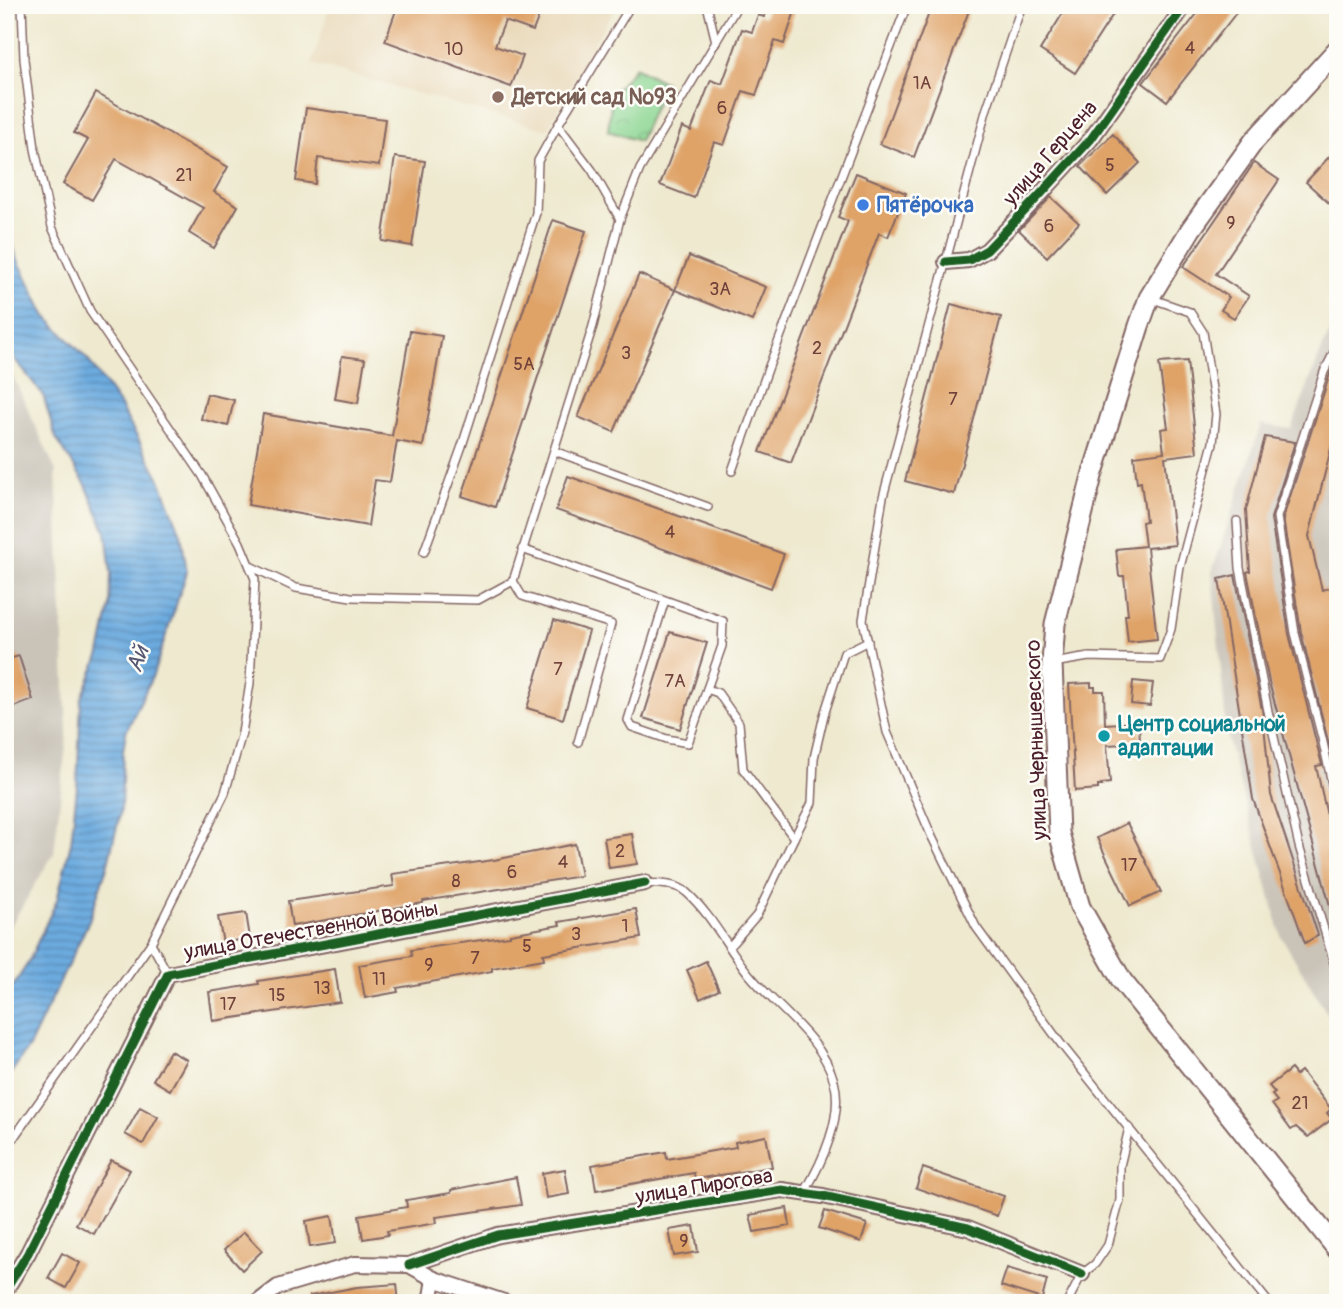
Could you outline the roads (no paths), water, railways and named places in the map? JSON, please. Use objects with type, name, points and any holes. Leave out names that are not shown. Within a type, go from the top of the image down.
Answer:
[{"type":"main road","name":"улица Чернышевского","points":[[1338,49],[1254,141],[1191,229],[1149,298],[1092,476],[1055,624],[1052,663],[1059,833],[1080,907],[1122,981],[1338,1250]]},
{"type":"street","name":"улица Герцена","points":[[946,262],[969,260],[988,250],[1038,197],[1091,139],[1185,5]]},
{"type":"street","name":"улица Отечественной Войны","points":[[5,1291],[28,1253],[168,974],[463,920],[645,883]]},
{"type":"street","name":"улица Пирогова","points":[[409,1265],[498,1236],[782,1190],[968,1228],[1082,1274]]},
{"type":"street","points":[[257,1303],[278,1287],[355,1264],[409,1265],[435,1279],[506,1303]]},
{"type":"street","points":[[430,1303],[435,1279]]},
{"type":"lane","points":[[5,1150],[150,943],[225,793],[242,733],[250,683],[255,579],[240,544],[202,475],[90,311],[52,226],[35,149],[24,59],[22,5]]},
{"type":"lane","points":[[424,552],[463,446],[536,213],[538,161],[631,5]]},
{"type":"lane","points":[[707,5],[716,42]]},
{"type":"lane","points":[[249,566],[296,588],[351,597],[478,600],[513,581],[593,326],[620,219],[640,169],[738,5]]},
{"type":"lane","points":[[732,471],[768,369],[907,5]]},
{"type":"lane","points":[[1023,5],[986,111],[883,497],[863,620],[887,732],[932,837],[976,928],[1061,1044],[1269,1303]]},
{"type":"lane","points":[[558,125],[592,170],[620,219]]},
{"type":"lane","points":[[1052,663],[1088,657],[1160,659],[1171,629],[1180,567],[1213,443],[1216,414],[1203,332],[1190,312],[1149,298]]},
{"type":"lane","points":[[1338,345],[1324,372],[1277,516],[1295,632],[1338,811]]},
{"type":"lane","points":[[554,451],[708,507]]},
{"type":"lane","points":[[1237,521],[1240,568],[1268,711],[1299,846],[1338,976]]},
{"type":"lane","points":[[522,549],[665,600],[723,621],[722,646],[688,743],[632,727],[628,720],[665,600]]},
{"type":"lane","points":[[513,581],[522,596],[611,624],[578,742]]},
{"type":"lane","points":[[730,946],[757,915],[812,803],[814,758],[824,715],[844,653],[868,641]]},
{"type":"lane","points":[[707,689],[718,693],[738,723],[743,769],[794,838]]},
{"type":"lane","points":[[645,883],[664,884],[684,890],[730,946],[747,972],[819,1049],[835,1082],[837,1116],[813,1178],[804,1193]]},
{"type":"lane","points":[[150,943],[168,974]]},
{"type":"lane","points":[[1067,1303],[1082,1274],[1095,1264],[1108,1245],[1120,1200],[1120,1166],[1129,1128]]},
{"type":"water","name":"Ай","points":[[5,213],[16,256],[45,315],[88,360],[119,404],[159,477],[181,534],[187,572],[153,675],[126,732],[121,810],[107,867],[88,923],[30,1045],[5,1082],[5,998],[28,963],[57,900],[71,843],[81,700],[100,654],[110,606],[111,573],[106,532],[86,485],[56,438],[43,395],[5,347]]},
{"type":"place","name":"Детский сад №93","points":[[498,97]]},
{"type":"place","name":"Пятёрочка","points":[[863,205]]},
{"type":"place","name":"Центр социальной адаптации","points":[[1104,736]]}]
